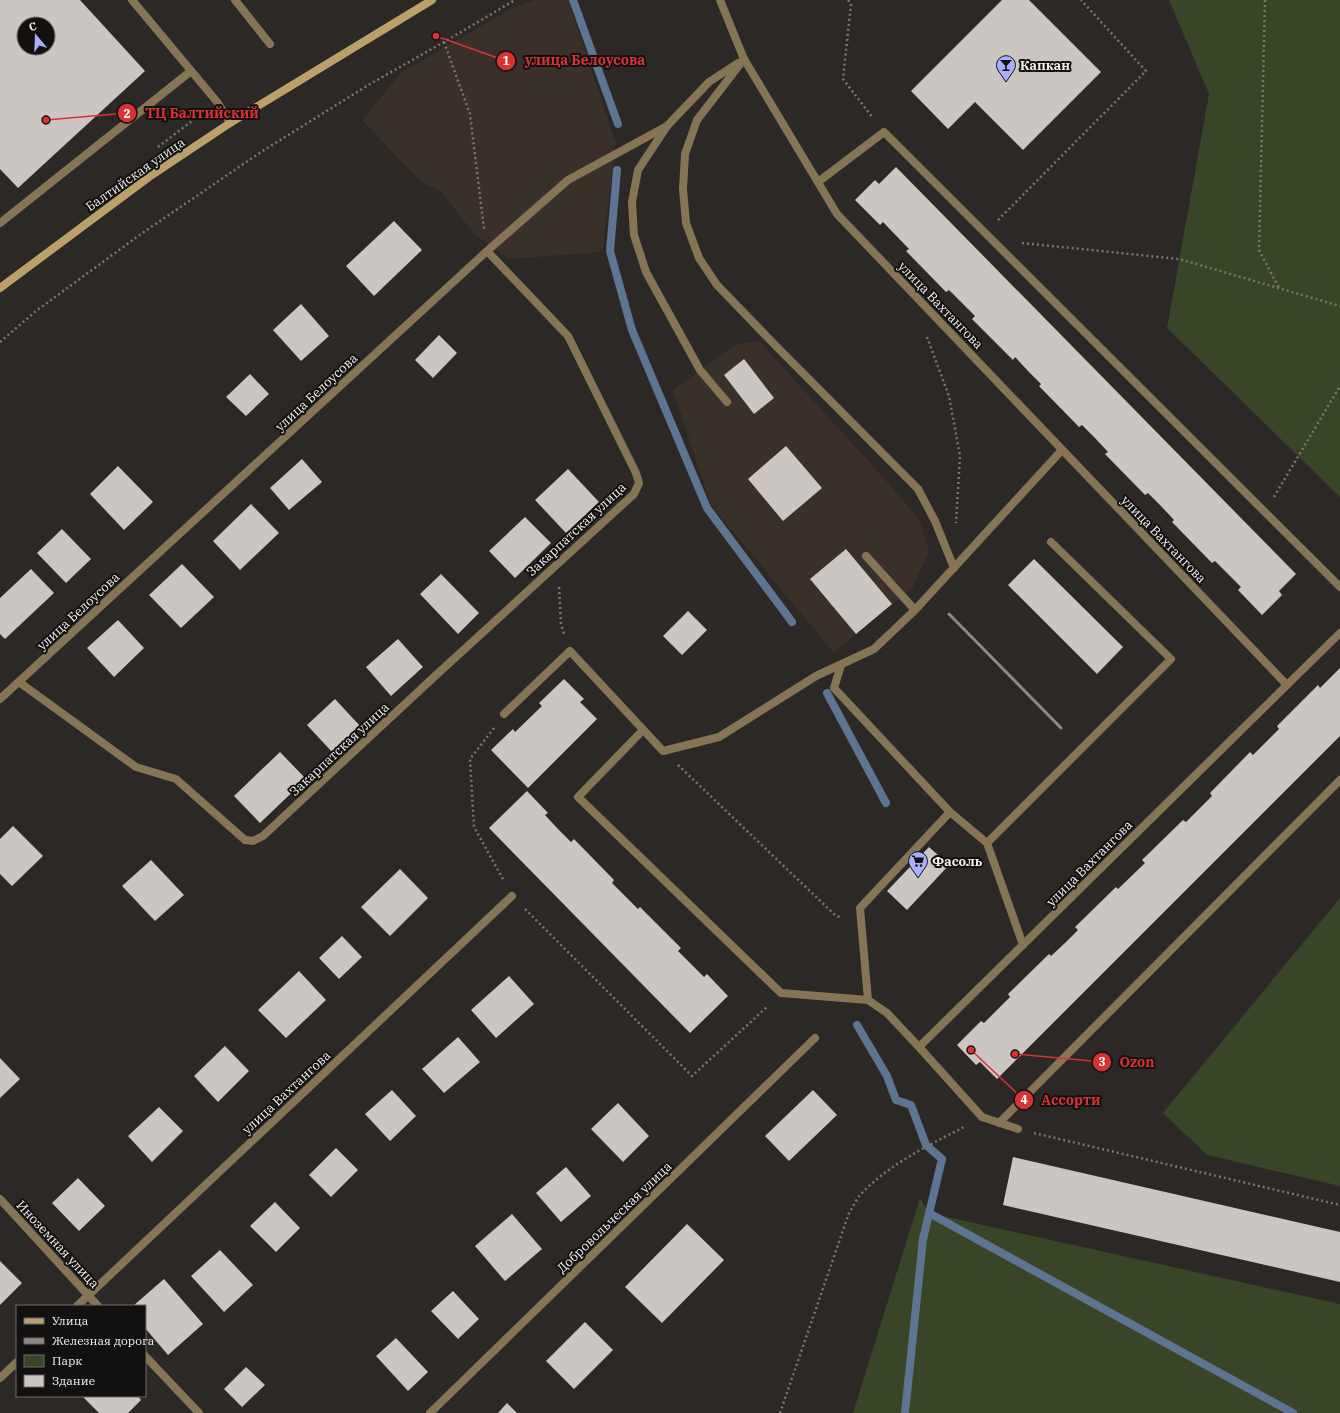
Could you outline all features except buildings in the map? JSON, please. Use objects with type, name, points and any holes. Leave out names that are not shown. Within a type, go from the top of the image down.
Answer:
[{"type":"main road","name":"Балтийская улица","points":[[0,288],[149,177],[230,123],[432,0]]},
{"type":"street","points":[[132,0],[218,103],[230,123]]},
{"type":"street","points":[[235,0],[270,44]]},
{"type":"street","name":"улица Вахтангова","points":[[720,0],[744,59],[838,214],[1287,685],[920,1047]]},
{"type":"street","points":[[727,402],[700,370],[646,272],[634,235],[632,202],[638,170],[667,126],[708,82],[744,59]]},
{"type":"street","points":[[744,59],[697,120],[685,154],[683,189],[686,223],[699,258],[717,285],[727,296],[918,489],[935,521],[954,568]]},
{"type":"street","points":[[0,223],[190,71]]},
{"type":"street","name":"улица Белоусова","points":[[0,699],[487,251],[568,180],[667,126]]},
{"type":"street","points":[[818,182],[884,132],[1340,587]]},
{"type":"street","name":"Закарпатская улица","points":[[19,682],[136,767],[176,779],[245,840],[253,841],[263,836],[634,494],[639,483],[636,473],[568,336],[487,251]]},
{"type":"street","points":[[504,714],[570,652],[663,751],[719,737],[816,676],[874,649],[915,610],[1062,450]]},
{"type":"street","points":[[987,843],[1171,659],[1051,542]]},
{"type":"street","points":[[866,556],[915,610]]},
{"type":"street","points":[[1287,685],[1340,633]]},
{"type":"street","points":[[841,665],[834,688],[950,812],[987,843],[1023,945]]},
{"type":"street","points":[[643,730],[578,796],[781,993],[868,1000],[887,1014],[920,1047],[982,1117],[1018,1129]]},
{"type":"street","points":[[999,1123],[1340,780]]},
{"type":"street","points":[[868,1000],[860,908],[950,812]]},
{"type":"street","name":"улица Вахтангова","points":[[78,1305],[512,896]]},
{"type":"street","name":"Добровольческая улица","points":[[430,1413],[815,1038]]},
{"type":"street","name":"Иноземная улица","points":[[0,1199],[97,1305]]},
{"type":"street","points":[[146,1357],[199,1413]]},
{"type":"street","points":[[0,1378],[16,1363]]},
{"type":"path","points":[[0,342],[36,311],[140,234],[261,152],[370,84],[515,0]]},
{"type":"path","points":[[848,0],[851,4],[842,79],[884,132]]},
{"type":"path","points":[[985,233],[1146,71],[1081,0]]},
{"type":"path","points":[[1265,0],[1259,250],[1280,288]]},
{"type":"path","points":[[444,42],[470,114],[487,251]]},
{"type":"path","points":[[992,240],[1180,259],[1340,306]]},
{"type":"path","points":[[927,335],[949,396],[960,456],[956,530]]},
{"type":"path","points":[[1265,512],[1340,386]]},
{"type":"path","points":[[559,590],[561,624]]},
{"type":"path","points":[[504,714],[470,759],[474,827],[512,896],[692,1076],[781,993]]},
{"type":"path","points":[[663,751],[835,915],[862,927]]},
{"type":"path","points":[[780,1413],[849,1213],[859,1196],[882,1175],[938,1140],[982,1117]]},
{"type":"path","points":[[1018,1129],[1340,1205]]},
{"type":"shaded area","points":[[534,0],[568,0],[616,144],[602,252],[508,259],[473,233],[441,191],[421,182],[362,120],[402,72],[512,8]]},
{"type":"shaded area","points":[[759,341],[882,476],[920,521],[929,551],[913,587],[834,653],[711,505],[673,390],[735,345]]},
{"type":"green space","points":[[1169,0],[1340,0],[1340,497],[1167,328],[1209,94]]},
{"type":"green space","points":[[1340,898],[1340,1186],[1207,1155],[1163,1113]]},
{"type":"green space","points":[[920,1198],[929,1213],[1340,1304],[1340,1413],[853,1413]]},
{"type":"waterway","points":[[573,0],[618,124]]},
{"type":"waterway","points":[[617,170],[610,251],[632,330],[707,508],[792,622]]},
{"type":"waterway","points":[[827,693],[886,803]]},
{"type":"waterway","points":[[857,1025],[887,1076],[896,1100],[911,1105],[926,1145],[942,1159],[923,1239],[905,1413]]},
{"type":"waterway","points":[[929,1213],[1293,1413]]},
{"type":"railway","points":[[949,614],[1061,728]]},
{"type":"place","name":"улица Белоусова","points":[[436,36]]},
{"type":"place","name":"Капкан","points":[[1006,82]]},
{"type":"place","name":"ТЦ Балтийский","points":[[46,120]]},
{"type":"place","name":"Фасоль","points":[[918,878]]},
{"type":"place","name":"Ассорти","points":[[971,1050]]},
{"type":"place","name":"Ozon","points":[[1015,1054]]}]
